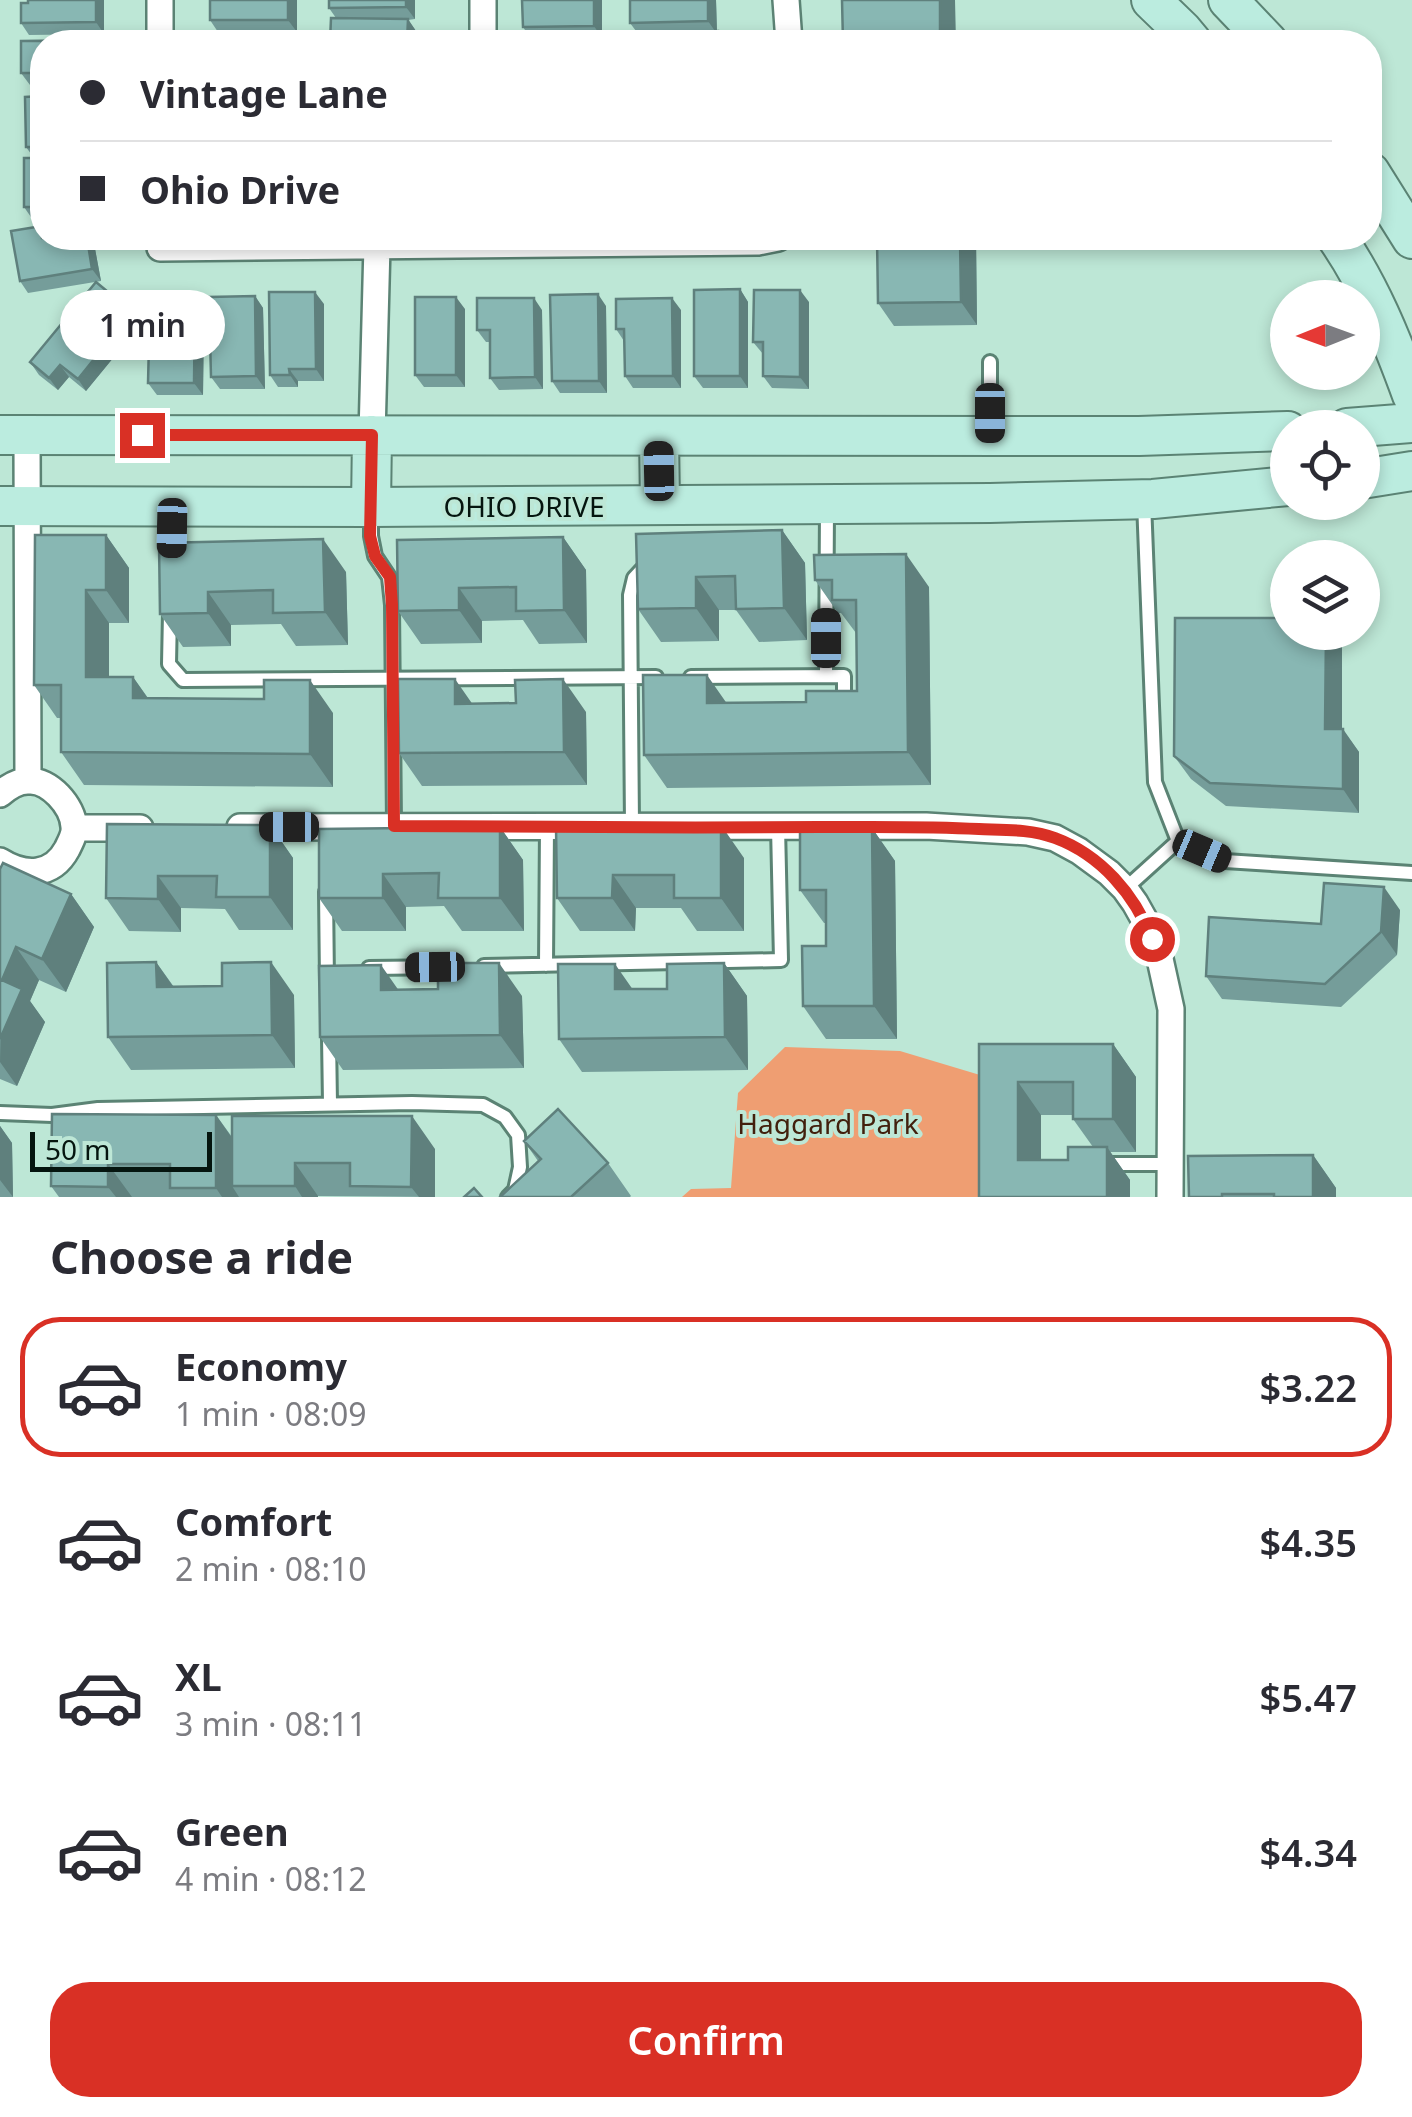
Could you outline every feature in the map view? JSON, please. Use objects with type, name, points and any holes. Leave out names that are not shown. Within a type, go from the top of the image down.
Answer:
[{"type":"main road","points":[[1151,0],[1175,30]]},
{"type":"main road","points":[[1188,30],[1214,0]]},
{"type":"main road","points":[[1228,0],[1257,30]]},
{"type":"main road","points":[[1382,191],[1412,240]]},
{"type":"main road","points":[[1345,250],[1358,269],[1386,329],[1412,395]]},
{"type":"main road","points":[[1380,425],[1412,423]]},
{"type":"main road","points":[[13,435],[658,437],[1270,433]]},
{"type":"main road","points":[[371,507],[372,435]]},
{"type":"main road","points":[[990,436],[990,502]]},
{"type":"main road","points":[[658,437],[660,510]]},
{"type":"main road","points":[[1380,476],[1412,471]]},
{"type":"main road","name":"OHIO DRIVE","points":[[14,506],[660,510],[1144,500],[1270,488]]},
{"type":"street","points":[[160,0],[160,30]]},
{"type":"street","points":[[483,0],[483,30]]},
{"type":"street","points":[[786,0],[788,30]]},
{"type":"street","points":[[372,435],[377,250]]},
{"type":"street","points":[[13,435],[28,780]]},
{"type":"street","points":[[0,794],[28,780],[46,785],[70,811],[75,828],[63,856],[53,865],[41,870],[7,872]]},
{"type":"street","points":[[209,828],[325,832],[394,826],[926,826],[1028,832],[1055,838],[1079,851],[1126,889],[1144,919],[1160,960],[1170,1009],[1170,1197]]},
{"type":"street","points":[[75,828],[171,828]]},
{"type":"lane","points":[[990,362],[990,436]]},
{"type":"lane","points":[[1144,500],[1154,782],[1178,840],[1225,861],[1412,873]]},
{"type":"lane","points":[[826,676],[827,505]]},
{"type":"lane","points":[[171,567],[172,506]]},
{"type":"lane","points":[[371,507],[370,536],[375,556],[390,577],[394,826]]},
{"type":"lane","points":[[632,826],[630,595],[634,578],[655,550]]},
{"type":"lane","points":[[170,606],[169,664],[183,680],[844,676],[844,706]]},
{"type":"lane","points":[[546,965],[547,826]]},
{"type":"lane","points":[[362,969],[781,960],[778,827]]},
{"type":"lane","points":[[1126,889],[1178,840]]},
{"type":"lane","points":[[326,888],[328,1006]]},
{"type":"lane","points":[[328,1026],[330,1104]]},
{"type":"lane","points":[[0,1112],[52,1115],[98,1109],[412,1102],[483,1105],[506,1117],[518,1134],[520,1167],[515,1190],[508,1197]]},
{"type":"lane","points":[[52,1115],[52,1131]]},
{"type":"lane","points":[[1092,1164],[1170,1164]]},
{"type":"green space","name":"Haggard Park","points":[[785,1047],[900,1051],[990,1078],[991,1197],[682,1197],[691,1189],[731,1188],[738,1093]]},
{"type":"building","points":[[96,0],[96,22],[21,23],[21,3]]},
{"type":"building","points":[[210,0],[288,0],[288,20],[210,20]]},
{"type":"building","points":[[329,0],[406,0],[406,7],[329,8]]},
{"type":"building","points":[[522,0],[594,0],[594,26],[523,27]]},
{"type":"building","points":[[630,0],[708,0],[708,21],[630,23]]},
{"type":"building","points":[[842,0],[940,0],[940,30],[843,30]]},
{"type":"building","points":[[331,18],[408,19],[408,30],[330,30]]},
{"type":"building","points":[[21,41],[30,41],[30,73],[21,73]]},
{"type":"building","points":[[25,97],[30,97],[30,147],[26,147]]},
{"type":"building","points":[[24,158],[30,158],[30,207],[24,207]]},
{"type":"building","points":[[30,228],[30,250],[89,250],[92,269],[20,281],[11,231]]},
{"type":"building","points":[[877,250],[960,250],[961,302],[878,303]]},
{"type":"building","points":[[96,282],[132,312],[78,379],[60,365],[49,378],[30,362]]},
{"type":"building","points":[[740,289],[740,376],[694,376],[694,290]]},
{"type":"building","points":[[754,290],[800,290],[800,377],[763,376],[763,342],[753,342]]},
{"type":"building","points":[[269,292],[315,292],[316,369],[289,369],[290,375],[270,375]]},
{"type":"building","points":[[598,294],[599,381],[552,381],[550,295]]},
{"type":"building","points":[[255,296],[256,376],[211,377],[209,297]]},
{"type":"building","points":[[415,297],[456,297],[456,375],[415,375]]},
{"type":"building","points":[[477,298],[534,298],[535,377],[490,378],[490,330],[477,330]]},
{"type":"building","points":[[672,298],[673,376],[625,376],[624,329],[616,329],[616,299]]},
{"type":"building","points":[[150,304],[195,304],[194,383],[148,383]]},
{"type":"building","points":[[782,530],[784,608],[736,609],[735,576],[696,577],[696,608],[638,609],[636,534]]},
{"type":"building","points":[[35,535],[106,535],[106,590],[86,590],[86,677],[133,677],[133,698],[264,699],[264,680],[310,680],[310,754],[61,752],[61,685],[34,685]]},
{"type":"building","points":[[563,537],[564,610],[516,611],[516,587],[459,588],[459,610],[398,611],[397,540]]},
{"type":"building","points":[[323,539],[325,612],[273,613],[273,590],[208,592],[208,613],[160,614],[159,543]]},
{"type":"building","points":[[906,554],[908,752],[644,755],[643,675],[707,675],[707,703],[806,702],[806,691],[857,691],[856,600],[832,600],[832,580],[815,580],[814,555]]},
{"type":"building","points":[[1175,618],[1270,618],[1270,650],[1326,650],[1325,729],[1343,729],[1343,789],[1210,783],[1174,756]]},
{"type":"building","points":[[398,679],[455,679],[455,704],[516,703],[515,680],[563,679],[564,752],[399,753]]},
{"type":"building","points":[[107,824],[270,825],[270,897],[216,897],[217,876],[158,876],[158,899],[106,898]]},
{"type":"building","points":[[721,825],[721,898],[674,898],[674,875],[613,875],[612,898],[557,898],[556,826]]},
{"type":"building","points":[[500,827],[500,898],[438,898],[439,873],[383,874],[383,898],[319,898],[319,829]]},
{"type":"building","points":[[872,828],[874,1006],[803,1006],[802,946],[826,946],[826,890],[800,890],[800,829]]},
{"type":"building","points":[[3,863],[71,894],[42,959],[16,947],[2,980],[22,989],[0,1039],[0,869]]},
{"type":"building","points":[[1324,883],[1384,887],[1381,932],[1325,984],[1206,976],[1209,917],[1321,924]]},
{"type":"building","points":[[156,962],[157,987],[222,986],[222,963],[271,962],[272,1035],[108,1037],[107,963]]},
{"type":"building","points":[[438,963],[499,963],[500,1035],[320,1037],[319,966],[381,965],[381,990],[438,989]]},
{"type":"building","points":[[724,963],[725,1037],[559,1039],[558,964],[615,964],[615,989],[667,989],[667,964]]},
{"type":"building","points":[[979,1044],[1113,1044],[1113,1119],[1073,1119],[1073,1082],[1018,1082],[1018,1160],[1068,1160],[1068,1147],[1107,1147],[1107,1197],[979,1197]]},
{"type":"building","points":[[558,1109],[608,1163],[571,1197],[500,1197],[541,1159],[524,1141]]},
{"type":"building","points":[[52,1114],[216,1115],[216,1188],[170,1188],[170,1164],[108,1164],[108,1187],[51,1186]]},
{"type":"building","points":[[232,1116],[412,1116],[411,1187],[350,1186],[350,1163],[295,1163],[295,1186],[232,1186]]},
{"type":"building","points":[[1313,1155],[1313,1197],[1189,1197],[1188,1156]]},
{"type":"building","points":[[474,1188],[482,1197],[464,1197]]},
{"type":"route","points":[[142,435],[372,435],[370,536],[375,556],[390,577],[392,605],[394,826],[926,826],[1028,832],[1055,838],[1109,873],[1126,889],[1152,939]]}]
